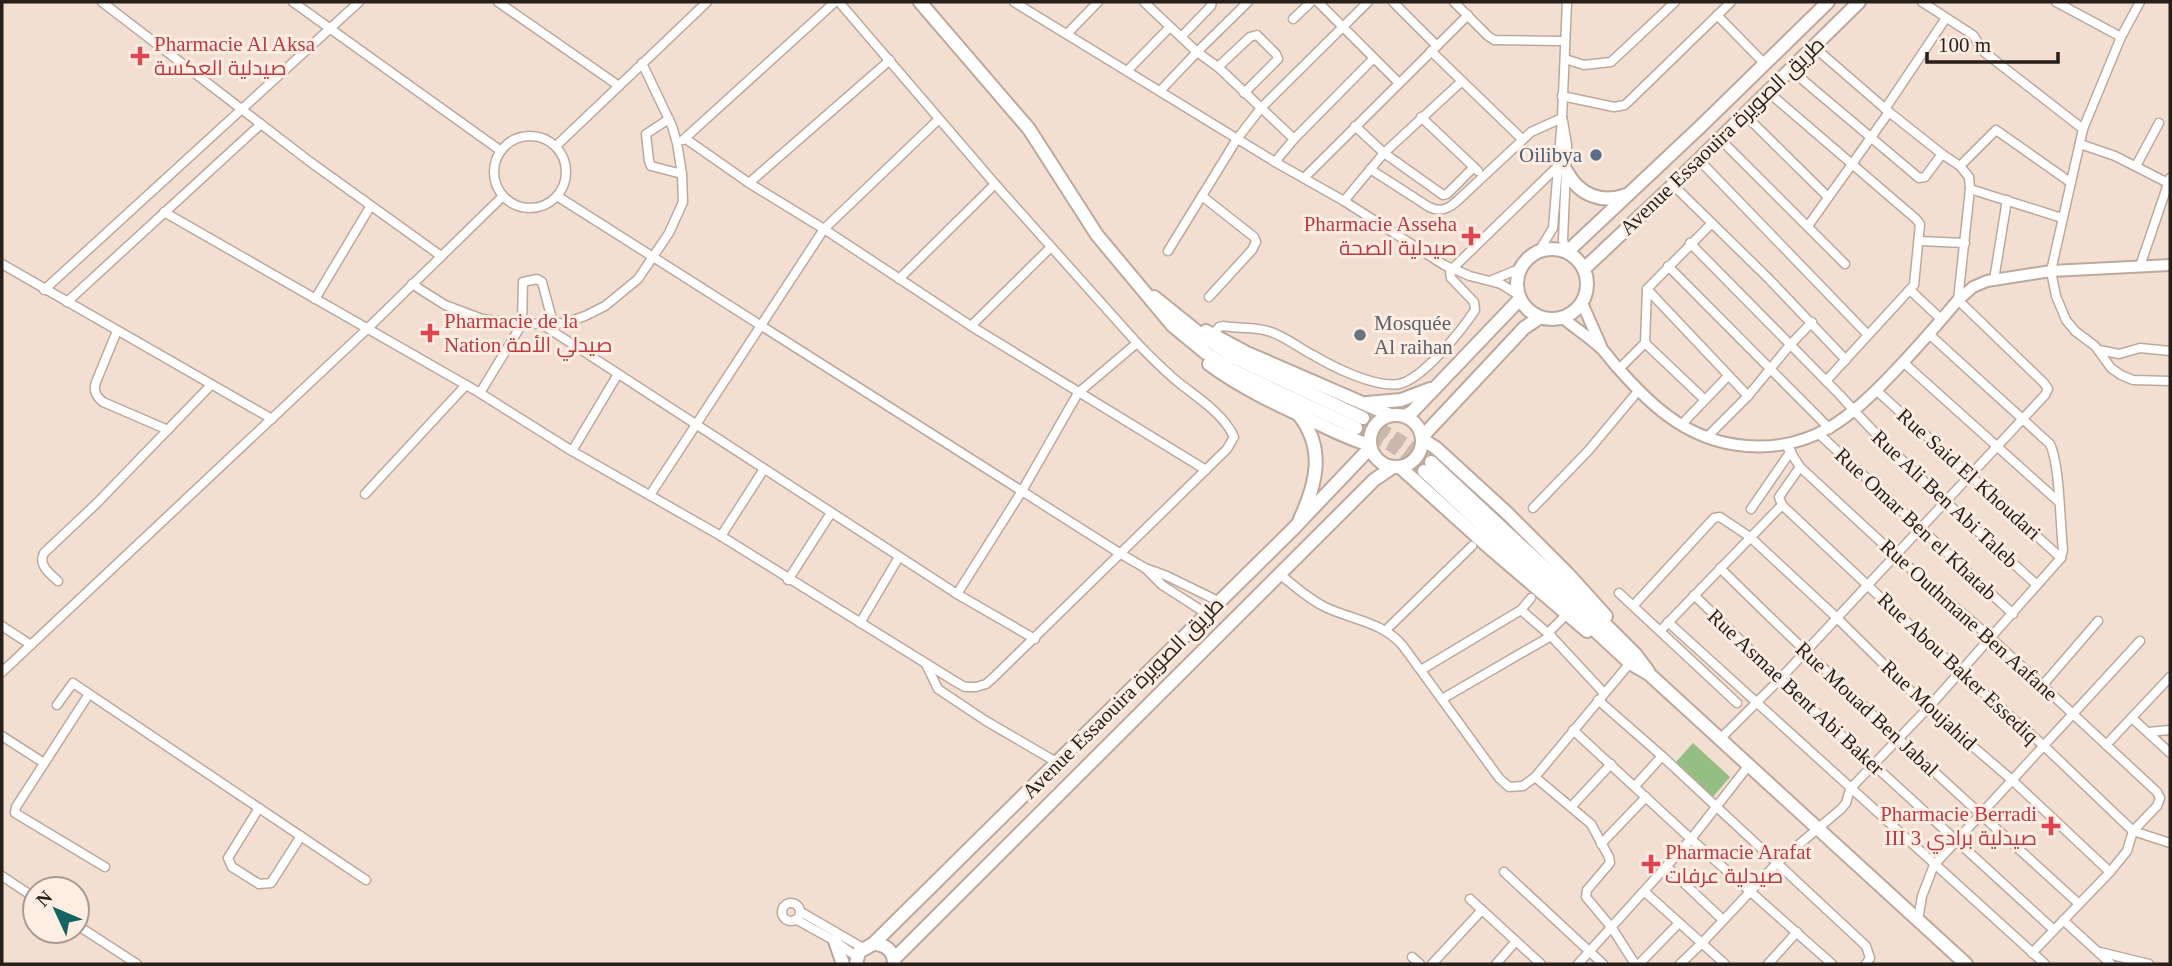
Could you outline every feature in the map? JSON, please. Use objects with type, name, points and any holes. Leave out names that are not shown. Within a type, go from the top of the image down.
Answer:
[{"type":"main road","name":"Avenue Essaouira طريق الصويرة","points":[[1567,252],[1828,2]]},
{"type":"main road","name":"Avenue Essaouira طريق الصويرة","points":[[1584,269],[1859,2]]},
{"type":"main road","points":[[925,5],[1029,130],[1097,235],[1155,306],[1185,329],[1206,353],[1232,370],[1359,423]]},
{"type":"main road","points":[[1562,169],[1580,190],[1593,197],[1608,199],[1629,193]]},
{"type":"main road","points":[[1552,249],[1567,252],[1584,269],[1587,286],[1582,303],[1563,318],[1553,320],[1539,317],[1527,310],[1518,297],[1516,281],[1519,269],[1527,258],[1539,251],[1552,249]]},
{"type":"main road","points":[[1405,416],[1440,383],[1518,297]]},
{"type":"main road","points":[[1397,467],[1411,463],[1418,455],[1422,438],[1524,328],[1539,317]]},
{"type":"main road","points":[[1185,329],[1213,334],[1248,353],[1358,402],[1390,415],[1405,416],[1416,424],[1422,438],[1543,548],[1603,611],[1608,634],[1630,663],[1650,674]]},
{"type":"main road","points":[[1185,329],[1195,354],[1214,368],[1252,392],[1370,447]]},
{"type":"main road","points":[[1358,402],[1401,400],[1440,383]]},
{"type":"main road","points":[[1293,529],[1309,499],[1317,469],[1314,444],[1308,428],[1298,414]]},
{"type":"main road","points":[[1390,415],[1376,424],[1370,434],[1370,447],[1378,461],[1397,467],[1580,626],[1608,634]]},
{"type":"main road","name":"Avenue Essaouira طريق الصويرة","points":[[858,958],[1220,602],[1370,447]]},
{"type":"main road","name":"Avenue Essaouira طريق الصويرة","points":[[894,962],[1374,480],[1397,467]]},
{"type":"main road","points":[[1428,467],[1608,634],[1636,655],[1650,674],[1966,964]]},
{"type":"main road","points":[[835,941],[858,958],[884,946],[891,952],[894,962]]},
{"type":"street","points":[[102,2],[370,207],[441,256]]},
{"type":"street","points":[[293,2],[501,150]]},
{"type":"street","points":[[44,290],[359,2]]},
{"type":"street","points":[[498,2],[619,86]]},
{"type":"street","points":[[555,146],[707,2]]},
{"type":"street","points":[[164,212],[480,393],[572,451],[721,536],[965,687],[986,684],[994,677],[1231,444],[1234,437],[1231,429],[1137,343],[837,2],[681,141]]},
{"type":"street","points":[[1014,2],[1275,162],[1344,201],[1451,269],[1501,284],[1518,297]]},
{"type":"street","points":[[1144,2],[1294,139]]},
{"type":"street","points":[[1181,37],[1212,2]]},
{"type":"street","points":[[1160,91],[1248,2]]},
{"type":"street","points":[[1293,19],[1311,2]]},
{"type":"street","points":[[1318,2],[1398,82]]},
{"type":"street","points":[[1168,251],[1237,139],[1261,108],[1368,2]]},
{"type":"street","points":[[1393,2],[1462,81],[1522,139]]},
{"type":"street","points":[[1456,2],[1494,40],[1565,41]]},
{"type":"street","points":[[1539,251],[1552,228],[1567,138],[1562,118],[1562,96],[1567,2]]},
{"type":"street","points":[[1565,59],[1584,65],[1611,62],[1675,2]]},
{"type":"street","points":[[1562,96],[1614,107],[1625,105],[1731,2]]},
{"type":"street","points":[[1922,2],[1973,35],[1987,54],[2083,129]]},
{"type":"street","points":[[2056,2],[2121,37]]},
{"type":"street","points":[[2140,2],[2121,37],[2083,129],[2051,271],[2056,296],[2066,320],[2099,350],[2111,368],[2127,378],[2139,381],[2170,381]]},
{"type":"street","points":[[1067,34],[1093,3]]},
{"type":"street","points":[[1304,178],[1468,15]]},
{"type":"street","points":[[1717,15],[1765,64]]},
{"type":"street","points":[[1808,226],[1870,138],[1946,18]]},
{"type":"street","points":[[1128,70],[1170,27]]},
{"type":"street","points":[[1218,67],[1250,37],[1257,35],[1278,58],[1244,93]]},
{"type":"street","points":[[1814,47],[1887,110],[1960,166],[1969,177],[1958,300]]},
{"type":"street","points":[[1275,162],[1373,58]]},
{"type":"street","points":[[749,183],[890,60]]},
{"type":"street","points":[[412,284],[463,314],[522,324],[564,323],[585,316],[604,306],[638,279],[669,233],[682,202],[681,141],[642,64]]},
{"type":"street","points":[[1791,70],[1919,178],[1925,177],[1942,154]]},
{"type":"street","points":[[1344,201],[1384,153],[1462,81]]},
{"type":"street","points":[[1768,92],[1920,224],[1916,279],[1910,290],[1826,381]]},
{"type":"street","points":[[1745,115],[1828,197]]},
{"type":"street","points":[[1421,117],[1483,176]]},
{"type":"street","points":[[1370,169],[1438,210],[1451,206],[1522,139],[1540,127],[1562,118]]},
{"type":"street","points":[[669,119],[646,134],[649,161],[653,167],[682,174]]},
{"type":"street","points":[[650,495],[824,229],[939,119]]},
{"type":"street","points":[[2136,166],[2159,123]]},
{"type":"street","points":[[67,302],[261,124]]},
{"type":"street","points":[[1355,126],[1384,153],[1443,195],[1474,167]]},
{"type":"street","points":[[1960,166],[1996,130],[2070,182]]},
{"type":"street","points":[[527,136],[538,137],[555,146],[566,167],[565,182],[557,196],[543,205],[526,208],[517,206],[503,196],[495,182],[494,174],[501,150],[517,138],[527,136]]},
{"type":"street","points":[[1720,139],[1845,264]]},
{"type":"street","points":[[681,141],[824,229],[971,326],[1206,470]]},
{"type":"street","points":[[2080,144],[2115,156],[2169,182],[2140,266]]},
{"type":"street","points":[[1699,160],[1868,335]]},
{"type":"street","points":[[1562,169],[1563,240],[1567,252]]},
{"type":"street","points":[[1213,334],[1223,326],[1270,331],[1343,370],[1382,383],[1401,383],[1418,374],[1475,310],[1474,302],[1450,276],[1451,269],[1562,169]]},
{"type":"street","points":[[899,279],[995,184]]},
{"type":"street","points":[[1673,185],[1812,322],[1846,360]]},
{"type":"street","points":[[1970,189],[2062,218]]},
{"type":"street","points":[[2,672],[366,330],[503,196]]},
{"type":"street","points":[[557,196],[1121,554],[1145,568],[1220,602]]},
{"type":"street","points":[[1202,196],[1250,234],[1256,242],[1252,250],[1209,297]]},
{"type":"street","points":[[1994,280],[2007,200]]},
{"type":"street","points":[[315,299],[370,207]]},
{"type":"street","points":[[1619,369],[1645,343],[1647,289],[1712,223]]},
{"type":"street","points":[[1919,241],[1965,243]]},
{"type":"street","name":"Rue Ali Ben Abi Taleb","points":[[1690,243],[1853,412],[2037,586]]},
{"type":"street","points":[[971,326],[1051,247]]},
{"type":"street","points":[[2,264],[272,419]]},
{"type":"street","points":[[1563,318],[1602,349],[1639,390],[1681,425],[1729,444],[1788,448],[1825,431],[1853,412],[1973,287],[1994,280],[2051,271],[2170,265]]},
{"type":"street","name":"Rue Omar Ben el Khatab","points":[[1668,266],[1770,369],[1825,431],[2013,614]]},
{"type":"street","points":[[1489,280],[1519,269]]},
{"type":"street","points":[[480,393],[522,324],[524,281],[537,279],[542,282],[553,323]]},
{"type":"street","points":[[1647,289],[1748,396]]},
{"type":"street","points":[[1910,290],[1941,319]]},
{"type":"street","points":[[1720,739],[1780,679],[2045,395],[2048,389],[2044,383],[1958,300]]},
{"type":"street","points":[[1582,303],[1602,349]]},
{"type":"street","points":[[1707,437],[1748,396],[1812,322]]},
{"type":"street","points":[[540,323],[899,557],[1035,639]]},
{"type":"street","points":[[117,331],[94,387],[97,396],[103,402],[168,430]]},
{"type":"street","points":[[1680,964],[1777,863],[1841,809],[1850,789],[1928,708],[2061,558],[2063,550],[2052,449],[2046,439],[1928,334]]},
{"type":"street","points":[[957,594],[1022,491],[1078,393],[1137,343]]},
{"type":"street","points":[[1645,343],[1705,400]]},
{"type":"street","points":[[2099,350],[2119,354],[2140,348],[2170,351]]},
{"type":"street","points":[[1903,362],[2059,502]]},
{"type":"street","points":[[572,451],[618,374]]},
{"type":"street","points":[[1681,425],[1728,376]]},
{"type":"street","points":[[365,494],[466,385]]},
{"type":"street","points":[[58,581],[43,564],[44,553],[211,386]]},
{"type":"street","points":[[1533,508],[1588,452],[1639,390]]},
{"type":"street","name":"Rue Said El Khoudari","points":[[1877,390],[2061,558]]},
{"type":"street","points":[[1751,509],[1788,448]]},
{"type":"street","name":"Rue Outhmane Ben Aafane","points":[[1788,448],[1800,467],[1895,555],[1991,638],[2157,792],[2160,798],[2157,806],[2133,831]]},
{"type":"street","points":[[1660,631],[1782,505],[1779,497],[1800,467]]},
{"type":"street","points":[[721,536],[764,469]]},
{"type":"street","name":"Rue Abou Baker Essediq","points":[[1782,505],[2133,831]]},
{"type":"street","points":[[789,580],[831,513]]},
{"type":"street","name":"Rue Moujahid","points":[[1633,606],[1715,517],[1720,517],[1750,537],[1928,708],[2012,780],[2110,872]]},
{"type":"street","points":[[1386,630],[1472,546]]},
{"type":"street","points":[[860,623],[899,557]]},
{"type":"street","points":[[1145,568],[1162,585],[1207,614]]},
{"type":"street","name":"Rue Mouad Ben Jabal","points":[[1720,568],[1805,652],[2078,904]]},
{"type":"street","points":[[1279,574],[1319,604],[1386,630],[1398,640],[1504,783],[1516,788],[1535,777],[1630,663]]},
{"type":"street","points":[[1619,593],[1737,703]]},
{"type":"street","name":"Rue Asmae Bent Abi Baker","points":[[1694,595],[1780,679],[2054,930]]},
{"type":"street","points":[[1421,670],[1521,610],[1531,598]]},
{"type":"street","points":[[1521,610],[1550,634],[1601,697],[1866,946],[1870,958],[1866,964]]},
{"type":"street","points":[[1442,699],[1550,634],[1563,618]]},
{"type":"street","points":[[2042,686],[2098,621]]},
{"type":"street","points":[[1668,622],[2045,964]]},
{"type":"street","points":[[2,626],[31,645]]},
{"type":"street","points":[[1918,919],[1922,896],[1934,865],[2140,641]]},
{"type":"street","points":[[926,664],[938,689],[1058,763]]},
{"type":"street","points":[[2106,745],[2170,677]]},
{"type":"street","points":[[57,705],[73,682],[366,880]]},
{"type":"street","points":[[89,694],[16,807],[15,813],[104,867]]},
{"type":"street","points":[[2132,718],[2170,753]]},
{"type":"street","points":[[1573,730],[1797,932],[1821,961],[1832,964]]},
{"type":"street","points":[[2148,732],[2170,730]]},
{"type":"street","points":[[2,736],[44,763]]},
{"type":"street","points":[[1635,786],[1662,756]]},
{"type":"street","points":[[1571,807],[1611,764]]},
{"type":"street","points":[[1578,964],[1667,867],[1749,765]]},
{"type":"street","points":[[1535,777],[1591,824],[1610,863],[1587,890],[1586,897],[1637,964],[1679,923]]},
{"type":"street","points":[[1601,844],[1646,797]]},
{"type":"street","points":[[259,808],[228,858],[232,867],[259,884],[271,883],[301,836]]},
{"type":"street","points":[[2032,953],[2110,872],[2127,851],[2133,831],[2170,842]]},
{"type":"street","points":[[1667,867],[1723,920]]},
{"type":"street","points":[[1504,872],[1603,964]]},
{"type":"street","points":[[2,876],[21,889]]},
{"type":"street","points":[[1645,892],[1725,964]]},
{"type":"street","points":[[1470,899],[1541,964]]},
{"type":"street","points":[[1432,964],[1482,910]]},
{"type":"street","points":[[835,941],[799,916],[858,958]]},
{"type":"street","points":[[2063,920],[2111,964]]},
{"type":"street","points":[[1768,964],[1797,932]]},
{"type":"street","points":[[91,934],[137,964]]},
{"type":"street","points":[[1496,964],[1516,942]]},
{"type":"street","points":[[2097,951],[2149,964]]},
{"type":"street","points":[[1412,957],[1420,964]]},
{"type":"green space","points":[[1693,743],[1730,777],[1712,798],[1675,763]]},
{"type":"tunnel","points":[[1363,418],[1431,462]]},
{"type":"tunnel","points":[[1356,428],[1392,446],[1424,471]]},
{"type":"place","name":"Pharmacie Al Aksa صيدلية العكسة","points":[[140,56]]},
{"type":"place","name":"Oilibya","points":[[1596,155]]},
{"type":"place","name":"Pharmacie Asseha صيدلية الصحة","points":[[1471,236]]},
{"type":"place","name":"Pharmacie de la Nation صيدلي الأمة","points":[[430,333]]},
{"type":"place","name":"Mosquée Al raihan","points":[[1360,335]]},
{"type":"place","name":"Pharmacie Berradi III صيدلية برادي 3","points":[[2051,826]]},
{"type":"place","name":"Pharmacie Arafat صيدلية عرفات","points":[[1651,864]]}]
